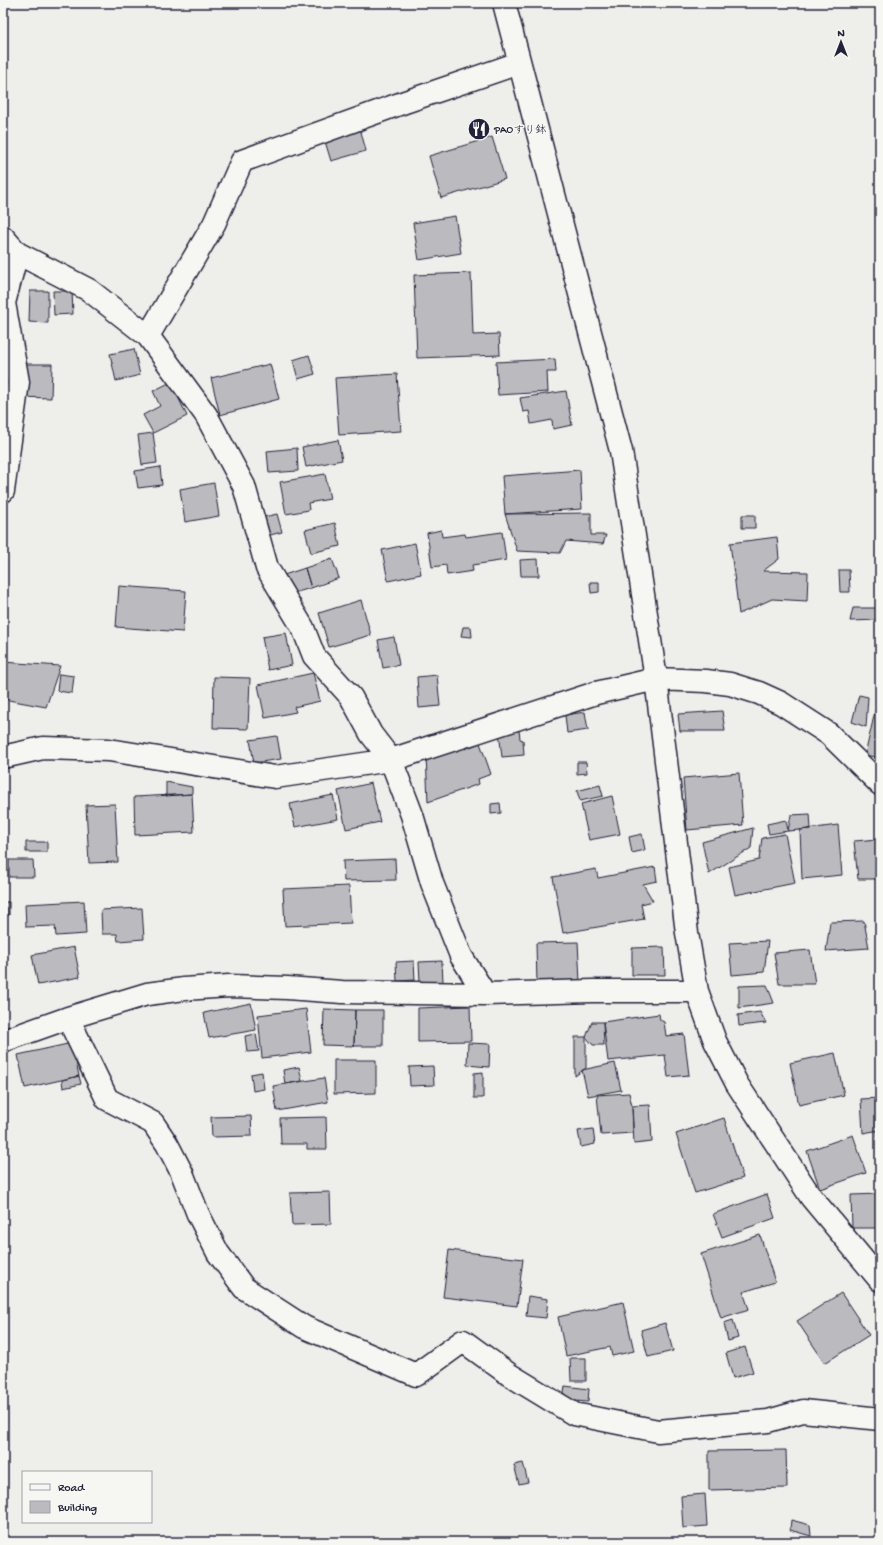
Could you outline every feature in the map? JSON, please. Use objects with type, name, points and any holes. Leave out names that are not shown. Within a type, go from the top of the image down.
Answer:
[{"type":"street","points":[[504,3],[621,451],[656,679],[687,933],[696,991],[715,1041],[737,1084],[811,1197],[880,1280]]},
{"type":"street","points":[[148,336],[214,224],[242,161],[405,102],[519,63]]},
{"type":"street","points":[[3,491],[18,382],[4,303],[10,245],[89,290],[148,336],[206,415],[244,486],[267,568],[303,628],[314,656],[351,697],[371,734],[391,760],[412,816],[432,883],[461,956],[485,994]]},
{"type":"street","points":[[3,756],[43,748],[109,750],[275,777],[391,760],[596,693],[656,679],[706,681],[730,684],[759,692],[781,703],[829,734],[880,784]]},
{"type":"street","points":[[3,1041],[68,1018],[148,994],[184,989],[229,986],[342,992],[485,994],[696,991]]},
{"type":"street","points":[[68,1018],[106,1099],[153,1123],[167,1144],[182,1173],[198,1214],[218,1253],[231,1271],[244,1288],[304,1327],[416,1375],[463,1341],[510,1375],[574,1414],[658,1432],[768,1421],[803,1411],[880,1420]]},
{"type":"building","points":[[360,128],[366,151],[331,161],[324,138]]},
{"type":"building","points":[[492,137],[505,179],[441,198],[429,156]]},
{"type":"building","points":[[455,216],[461,253],[419,260],[413,223]]},
{"type":"building","points":[[471,273],[473,335],[499,334],[500,355],[417,358],[414,275]]},
{"type":"building","points":[[30,291],[48,291],[48,323],[29,322]]},
{"type":"building","points":[[53,291],[72,291],[73,314],[54,315]]},
{"type":"building","points":[[134,349],[140,375],[116,381],[110,354]]},
{"type":"building","points":[[309,355],[315,374],[298,379],[293,360]]},
{"type":"building","points":[[555,359],[556,372],[547,372],[548,392],[498,395],[496,362]]},
{"type":"building","points":[[20,364],[52,364],[51,398],[19,397]]},
{"type":"building","points":[[270,364],[279,399],[220,415],[211,378]]},
{"type":"building","points":[[397,374],[401,431],[339,435],[335,378]]},
{"type":"building","points":[[171,382],[187,416],[153,433],[143,415],[160,406],[153,391]]},
{"type":"building","points":[[566,391],[572,425],[553,429],[552,420],[531,424],[529,411],[523,412],[520,398]]},
{"type":"building","points":[[153,433],[157,463],[142,465],[138,435]]},
{"type":"building","points":[[338,440],[342,460],[306,467],[302,447]]},
{"type":"building","points":[[297,448],[298,471],[269,473],[267,451]]},
{"type":"building","points":[[160,467],[162,485],[138,488],[135,471]]},
{"type":"building","points":[[580,470],[582,509],[505,514],[502,476]]},
{"type":"building","points":[[325,474],[330,499],[308,503],[309,510],[286,514],[280,482]]},
{"type":"building","points":[[214,483],[219,516],[185,522],[180,489]]},
{"type":"building","points":[[591,513],[591,535],[606,535],[603,544],[566,541],[560,553],[517,551],[505,514]]},
{"type":"building","points":[[277,514],[282,532],[266,536],[261,518]]},
{"type":"building","points":[[742,515],[755,515],[755,528],[742,528]]},
{"type":"building","points":[[335,523],[340,546],[311,553],[305,530]]},
{"type":"building","points":[[441,530],[442,537],[465,534],[466,537],[502,532],[506,560],[472,565],[473,571],[447,575],[446,565],[432,567],[427,533]]},
{"type":"building","points":[[777,537],[779,559],[763,571],[808,572],[807,601],[772,599],[739,614],[730,543]]},
{"type":"building","points":[[415,543],[421,574],[388,581],[382,550]]},
{"type":"building","points":[[332,559],[339,578],[311,588],[305,568]]},
{"type":"building","points":[[538,559],[539,576],[521,576],[520,560]]},
{"type":"building","points":[[305,568],[311,588],[290,594],[284,575]]},
{"type":"building","points":[[839,570],[849,570],[850,592],[840,592]]},
{"type":"building","points":[[590,582],[599,582],[599,592],[591,593]]},
{"type":"building","points":[[119,586],[186,591],[183,632],[116,627]]},
{"type":"building","points":[[361,600],[371,635],[329,647],[319,613]]},
{"type":"building","points":[[853,608],[879,608],[879,620],[850,621]]},
{"type":"building","points":[[463,627],[471,627],[472,637],[461,636]]},
{"type":"building","points":[[286,633],[292,665],[268,670],[262,637]]},
{"type":"building","points":[[394,637],[399,665],[383,668],[378,640]]},
{"type":"building","points":[[3,662],[60,666],[46,707],[3,699]]},
{"type":"building","points":[[879,668],[880,678],[877,679]]},
{"type":"building","points":[[313,673],[320,701],[294,707],[296,712],[265,718],[258,685]]},
{"type":"building","points":[[59,674],[74,676],[72,693],[57,691]]},
{"type":"building","points":[[437,675],[440,706],[419,708],[417,677]]},
{"type":"building","points":[[214,677],[250,678],[248,729],[213,728]]},
{"type":"building","points":[[859,695],[868,697],[866,727],[852,722]]},
{"type":"building","points":[[876,707],[880,707],[880,758],[865,755]]},
{"type":"building","points":[[722,711],[725,731],[680,731],[678,714]]},
{"type":"building","points":[[585,712],[588,730],[567,733],[565,715]]},
{"type":"building","points":[[519,730],[520,739],[523,740],[524,755],[502,757],[499,732]]},
{"type":"building","points":[[277,736],[281,759],[254,763],[250,740]]},
{"type":"building","points":[[461,742],[465,749],[480,743],[491,774],[478,779],[479,784],[428,802],[426,754]]},
{"type":"building","points":[[577,762],[586,762],[587,773],[577,774]]},
{"type":"building","points":[[739,773],[743,825],[687,830],[683,778]]},
{"type":"building","points":[[166,782],[192,787],[192,794],[166,796]]},
{"type":"building","points":[[371,783],[380,822],[346,829],[338,791]]},
{"type":"building","points":[[600,785],[603,796],[580,801],[577,791]]},
{"type":"building","points":[[192,794],[194,832],[135,835],[134,797]]},
{"type":"building","points":[[333,795],[338,819],[295,827],[290,804]]},
{"type":"building","points":[[612,796],[620,834],[589,840],[581,804]]},
{"type":"building","points":[[500,803],[501,813],[491,814],[491,804]]},
{"type":"building","points":[[115,804],[118,862],[89,863],[86,805]]},
{"type":"building","points":[[810,814],[811,829],[788,831],[791,815]]},
{"type":"building","points":[[786,820],[788,831],[769,834],[767,824]]},
{"type":"building","points":[[838,825],[842,875],[802,879],[800,830]]},
{"type":"building","points":[[753,828],[751,848],[709,874],[702,842]]},
{"type":"building","points":[[642,834],[645,850],[632,853],[629,837]]},
{"type":"building","points":[[785,834],[795,883],[735,895],[729,867],[759,860],[762,838]]},
{"type":"building","points":[[880,839],[880,879],[858,879],[854,841]]},
{"type":"building","points":[[26,842],[47,842],[47,852],[26,852]]},
{"type":"building","points":[[395,859],[396,880],[344,881],[343,861]]},
{"type":"building","points":[[9,860],[33,860],[34,877],[9,877]]},
{"type":"building","points":[[655,867],[657,881],[643,884],[653,901],[641,904],[644,919],[563,933],[553,877],[596,869],[598,878]]},
{"type":"building","points":[[349,886],[351,923],[285,926],[283,889]]},
{"type":"building","points":[[84,901],[86,934],[56,936],[55,926],[26,927],[25,904]]},
{"type":"building","points":[[3,902],[9,902],[9,915],[3,915]]},
{"type":"building","points":[[142,908],[144,939],[118,941],[117,934],[102,934],[101,910]]},
{"type":"building","points":[[864,921],[869,948],[826,951],[830,922]]},
{"type":"building","points":[[768,941],[764,972],[732,975],[729,943]]},
{"type":"building","points":[[578,942],[580,982],[537,984],[536,943]]},
{"type":"building","points":[[74,947],[80,977],[38,985],[32,955]]},
{"type":"building","points":[[664,947],[665,975],[632,975],[632,948]]},
{"type":"building","points":[[810,950],[815,984],[779,984],[774,953]]},
{"type":"building","points":[[414,961],[415,980],[397,981],[396,962]]},
{"type":"building","points":[[442,961],[443,982],[420,982],[419,962]]},
{"type":"building","points":[[767,985],[774,1003],[739,1008],[739,986]]},
{"type":"building","points":[[251,1003],[256,1030],[209,1038],[204,1013]]},
{"type":"building","points":[[470,1006],[471,1041],[418,1042],[418,1008]]},
{"type":"building","points":[[306,1009],[311,1052],[262,1058],[258,1015]]},
{"type":"building","points":[[324,1009],[355,1010],[354,1046],[323,1045]]},
{"type":"building","points":[[355,1010],[383,1010],[383,1046],[354,1046]]},
{"type":"building","points":[[760,1012],[766,1023],[739,1026],[738,1015]]},
{"type":"building","points":[[659,1014],[660,1020],[664,1022],[666,1036],[684,1034],[689,1075],[668,1077],[665,1055],[608,1061],[603,1022]]},
{"type":"building","points":[[592,1022],[603,1022],[604,1045],[593,1045],[586,1037]]},
{"type":"building","points":[[256,1034],[259,1051],[247,1052],[245,1036]]},
{"type":"building","points":[[575,1037],[586,1037],[586,1068],[575,1076]]},
{"type":"building","points":[[72,1043],[79,1076],[25,1088],[18,1055]]},
{"type":"building","points":[[468,1043],[490,1044],[489,1067],[467,1065]]},
{"type":"building","points":[[835,1053],[844,1095],[799,1105],[790,1063]]},
{"type":"building","points":[[334,1060],[376,1060],[376,1093],[334,1094]]},
{"type":"building","points":[[615,1063],[621,1090],[588,1096],[582,1070]]},
{"type":"building","points":[[433,1066],[434,1085],[410,1086],[409,1067]]},
{"type":"building","points":[[299,1067],[302,1081],[285,1084],[283,1070]]},
{"type":"building","points":[[262,1072],[264,1089],[253,1091],[251,1074]]},
{"type":"building","points":[[483,1072],[483,1098],[474,1098],[474,1073]]},
{"type":"building","points":[[79,1076],[81,1084],[63,1088],[62,1080]]},
{"type":"building","points":[[324,1078],[328,1102],[277,1111],[273,1086]]},
{"type":"building","points":[[629,1093],[632,1106],[633,1133],[601,1135],[597,1095]]},
{"type":"building","points":[[880,1098],[880,1130],[863,1133],[861,1099]]},
{"type":"building","points":[[650,1105],[652,1142],[634,1144],[632,1106]]},
{"type":"building","points":[[3,1116],[5,1116],[6,1140],[3,1140]]},
{"type":"building","points":[[251,1116],[252,1136],[212,1137],[211,1117]]},
{"type":"building","points":[[326,1117],[327,1149],[307,1149],[307,1144],[281,1144],[280,1118]]},
{"type":"building","points":[[724,1118],[743,1178],[695,1193],[676,1134]]},
{"type":"building","points":[[593,1129],[595,1144],[581,1147],[578,1131]]},
{"type":"building","points":[[877,1130],[880,1130],[880,1153],[878,1153]]},
{"type":"building","points":[[853,1135],[866,1173],[820,1189],[807,1151]]},
{"type":"building","points":[[330,1192],[331,1224],[292,1225],[290,1193]]},
{"type":"building","points":[[767,1194],[775,1218],[722,1237],[713,1214]]},
{"type":"building","points":[[880,1194],[880,1228],[852,1228],[851,1195]]},
{"type":"building","points":[[760,1235],[775,1282],[743,1292],[749,1309],[721,1318],[701,1254]]},
{"type":"building","points":[[449,1250],[523,1259],[517,1306],[443,1297]]},
{"type":"building","points":[[841,1293],[869,1335],[825,1363],[797,1321]]},
{"type":"building","points":[[528,1296],[548,1299],[546,1318],[526,1316]]},
{"type":"building","points":[[623,1302],[634,1351],[612,1356],[610,1347],[566,1356],[558,1317]]},
{"type":"building","points":[[733,1320],[738,1338],[728,1341],[724,1323]]},
{"type":"building","points":[[665,1323],[673,1351],[648,1357],[641,1330]]},
{"type":"building","points":[[745,1347],[753,1372],[733,1378],[726,1353]]},
{"type":"building","points":[[570,1358],[586,1358],[586,1381],[571,1381]]},
{"type":"building","points":[[565,1386],[589,1389],[588,1402],[563,1400]]},
{"type":"building","points":[[786,1450],[787,1488],[709,1490],[709,1451]]},
{"type":"building","points":[[523,1463],[528,1482],[519,1484],[514,1465]]},
{"type":"building","points":[[705,1494],[707,1526],[683,1528],[681,1496]]},
{"type":"building","points":[[791,1520],[810,1525],[811,1536],[790,1530]]},
{"type":"place","name":"PAOすり鉢","points":[[479,129]]}]
